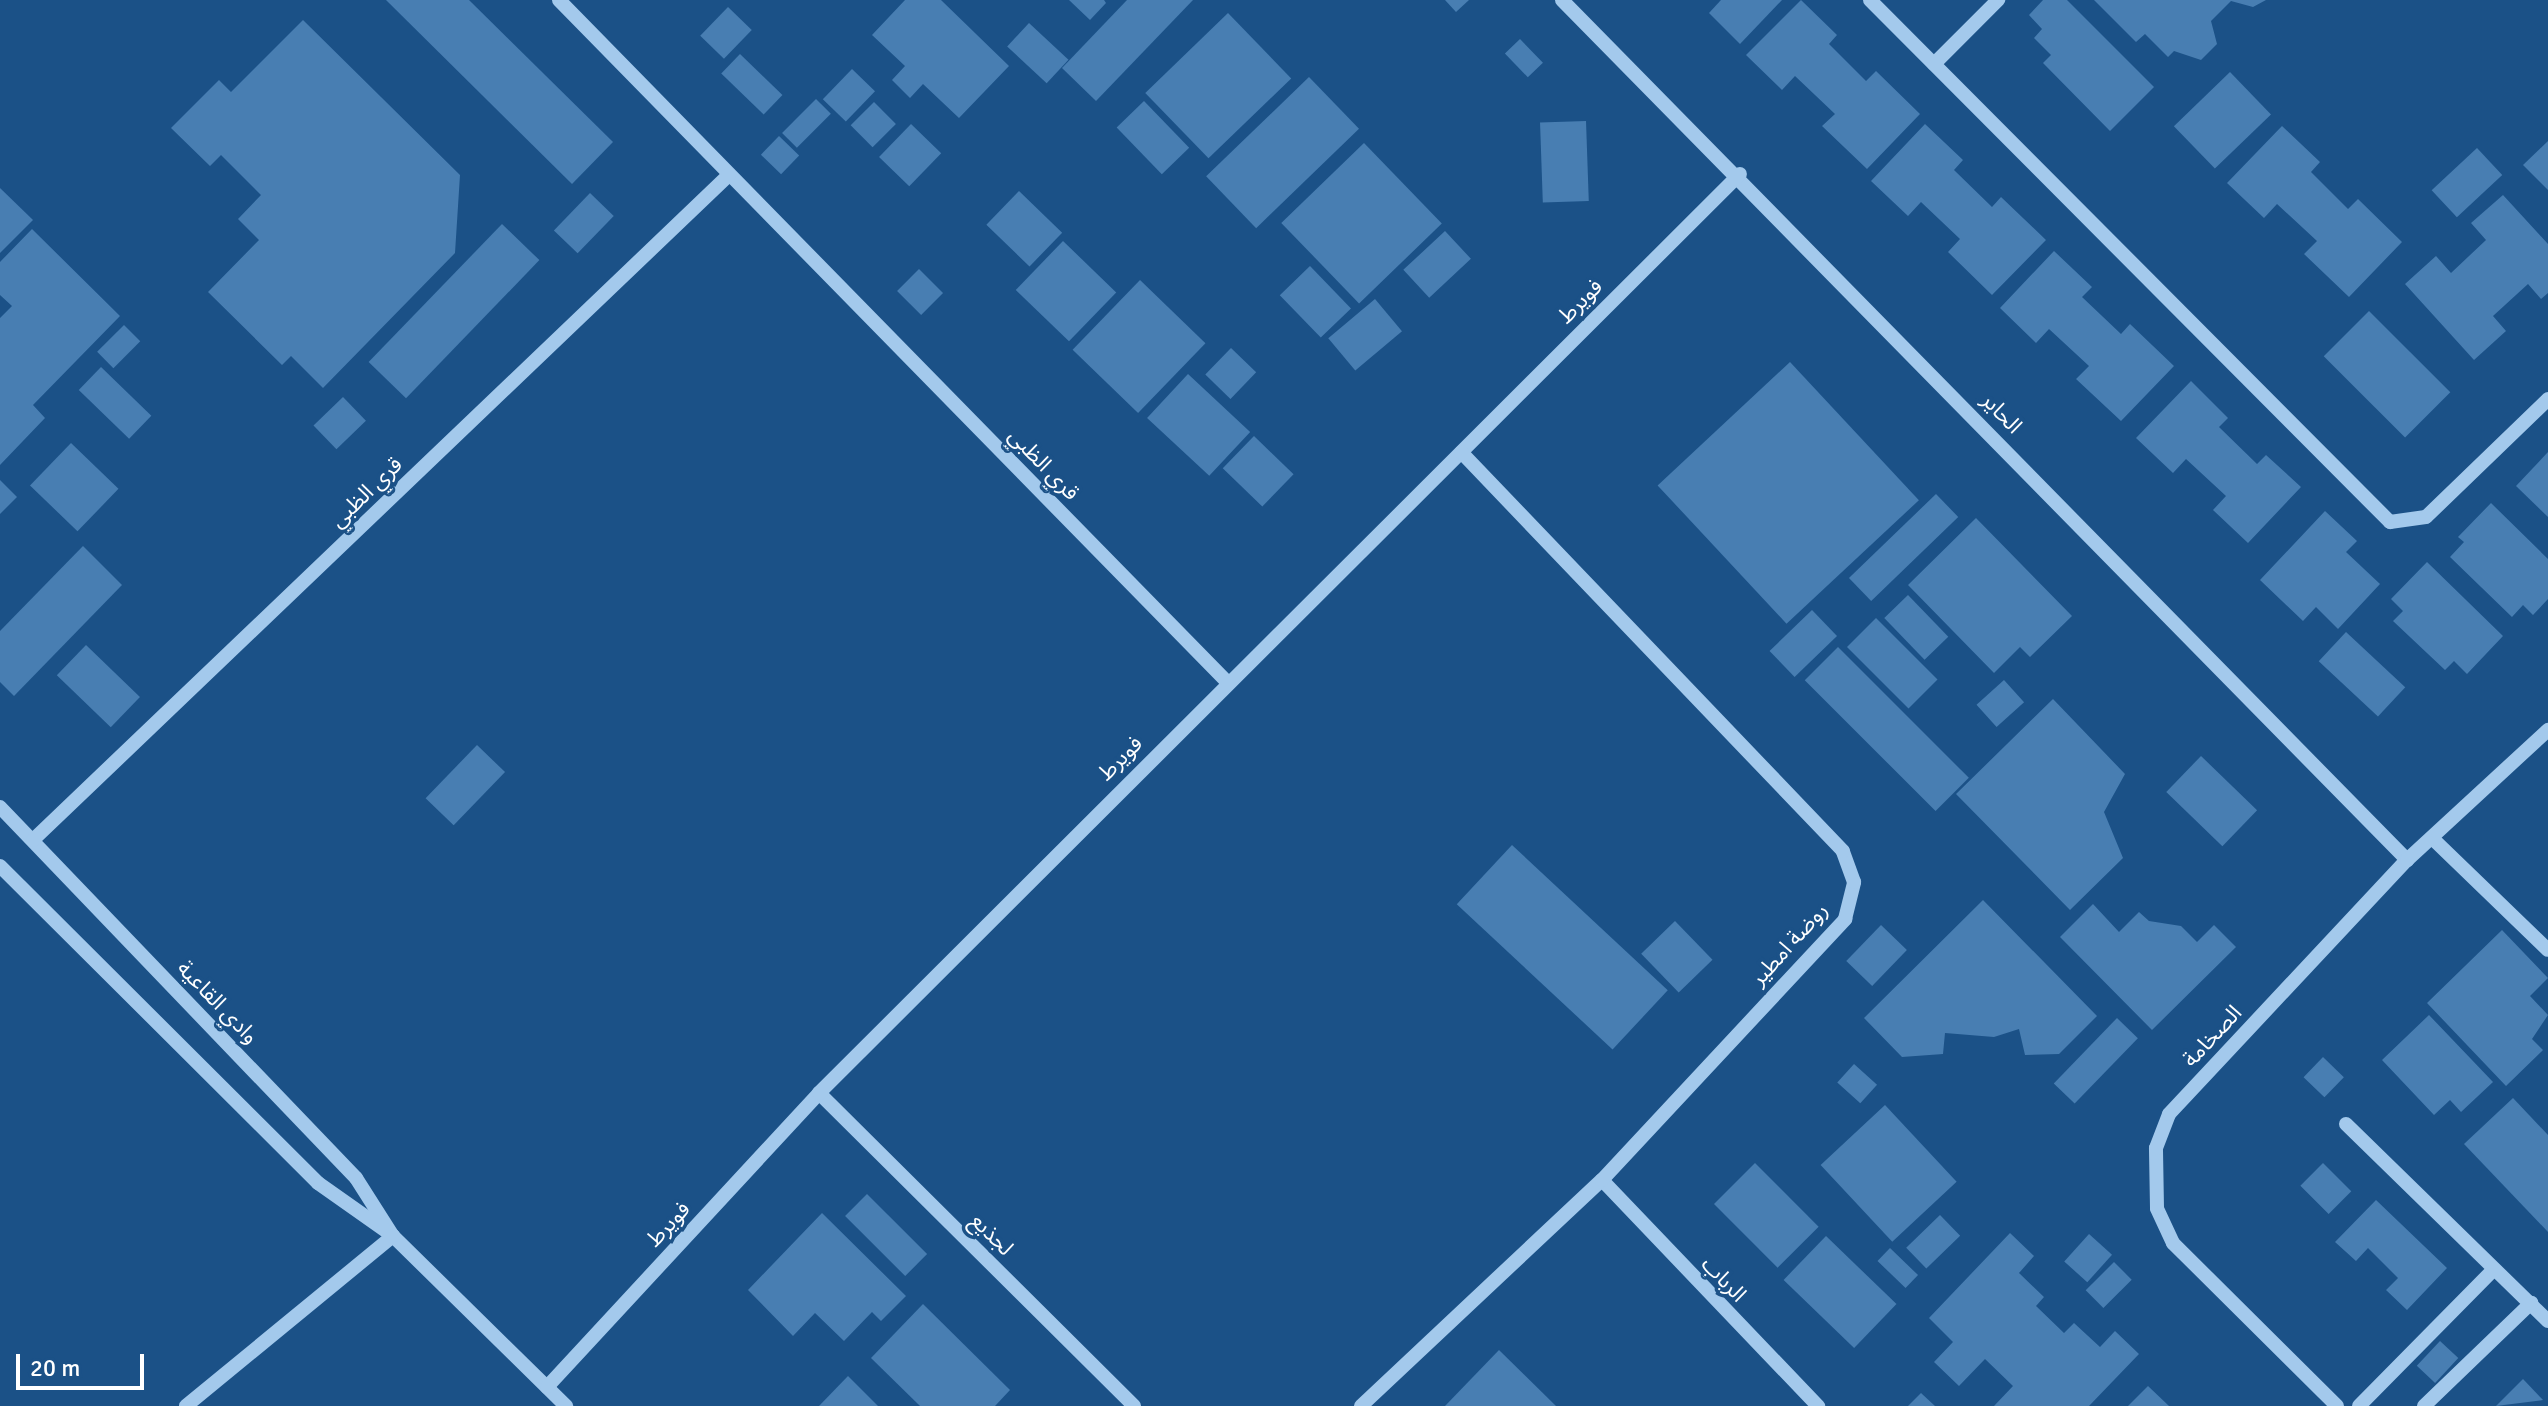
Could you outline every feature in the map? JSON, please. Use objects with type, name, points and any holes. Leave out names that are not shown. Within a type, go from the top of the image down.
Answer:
[{"type":"street","name":"قري الظبي","points":[[559,0],[1227,682]]},
{"type":"street","name":"الحاير","points":[[1562,0],[1740,174],[2407,860]]},
{"type":"street","points":[[1870,0],[2390,522],[2426,517],[2548,399]]},
{"type":"street","points":[[1934,64],[1998,0]]},
{"type":"street","name":"فويرط","points":[[547,1387],[819,1093],[1227,682],[1740,174]]},
{"type":"street","name":"قري الظبي","points":[[33,840],[729,175]]},
{"type":"street","name":"روضة امطير","points":[[1361,1406],[1602,1180],[1845,919],[1854,882],[1843,851],[1461,452]]},
{"type":"street","name":"الصخامة","points":[[2337,1406],[2173,1243],[2157,1208],[2156,1148],[2169,1114],[2407,860],[2548,730]]},
{"type":"street","name":"وادي القاعية","points":[[0,807],[356,1178],[393,1236]]},
{"type":"street","points":[[2432,838],[2548,950]]},
{"type":"street","name":"وادي القاعية","points":[[0,866],[318,1183],[393,1236],[566,1406]]},
{"type":"street","name":"لجذيع","points":[[819,1093],[1134,1406]]},
{"type":"street","points":[[2346,1124],[2548,1321]]},
{"type":"street","name":"الرباب","points":[[1602,1180],[1818,1406]]},
{"type":"street","points":[[186,1406],[393,1236]]},
{"type":"street","points":[[2359,1406],[2494,1269]]},
{"type":"street","points":[[2424,1406],[2531,1303]]},
{"type":"building","points":[[386,0],[469,0],[613,142],[572,184]]},
{"type":"building","points":[[905,0],[941,0],[1009,66],[959,118],[923,84],[910,98],[892,80],[905,66],[872,35]]},
{"type":"building","points":[[1069,0],[1104,0],[1106,3],[1090,20]]},
{"type":"building","points":[[1127,0],[1193,0],[1096,101],[1062,68]]},
{"type":"building","points":[[1445,0],[1469,0],[1456,12]]},
{"type":"building","points":[[1721,0],[1782,0],[1740,44],[1709,13]]},
{"type":"building","points":[[1801,0],[1837,35],[1829,44],[1866,81],[1876,71],[1920,114],[1867,169],[1822,126],[1835,114],[1795,76],[1782,90],[1746,55]]},
{"type":"building","points":[[2043,0],[2067,0],[2154,87],[2110,131],[2043,63],[2051,55],[2034,38],[2042,29],[2029,15]]},
{"type":"building","points":[[2094,0],[2266,0],[2253,7],[2231,1],[2211,21],[2217,44],[2201,60],[2174,51],[2168,57],[2145,34],[2136,42]]},
{"type":"building","points":[[728,7],[752,30],[724,59],[700,36]]},
{"type":"building","points":[[1228,13],[1291,78],[1208,158],[1145,93]]},
{"type":"building","points":[[303,20],[460,175],[455,253],[323,388],[291,356],[282,365],[208,292],[259,240],[238,219],[261,195],[221,155],[210,166],[171,128],[219,80],[231,92]]},
{"type":"building","points":[[1029,23],[1068,60],[1047,83],[1007,46]]},
{"type":"building","points":[[1520,39],[1543,63],[1528,77],[1505,54]]},
{"type":"building","points":[[740,54],[782,95],[764,114],[721,73]]},
{"type":"building","points":[[852,69],[875,91],[846,121],[823,99]]},
{"type":"building","points":[[2230,72],[2271,114],[2215,169],[2174,126]]},
{"type":"building","points":[[1309,77],[1359,129],[1256,228],[1206,176]]},
{"type":"building","points":[[816,99],[831,114],[797,148],[782,133]]},
{"type":"building","points":[[1144,101],[1189,148],[1162,174],[1117,127]]},
{"type":"building","points":[[874,102],[896,124],[873,147],[851,125]]},
{"type":"building","points":[[1586,121],[1589,201],[1543,203],[1540,123]]},
{"type":"building","points":[[911,124],[941,153],[909,186],[879,157]]},
{"type":"building","points":[[1925,124],[1963,160],[1954,170],[1992,207],[2001,197],[2046,240],[1992,295],[1948,252],[1960,239],[1921,202],[1908,216],[1871,181]]},
{"type":"building","points":[[2282,126],[2320,162],[2311,172],[2348,209],[2358,199],[2402,242],[2349,297],[2304,254],[2317,241],[2277,204],[2264,218],[2227,183]]},
{"type":"building","points":[[779,136],[799,155],[781,174],[761,155]]},
{"type":"building","points":[[2548,141],[2548,190],[2523,165]]},
{"type":"building","points":[[1364,143],[1442,224],[1359,303],[1281,223]]},
{"type":"building","points":[[2477,148],[2502,175],[2457,217],[2432,190]]},
{"type":"building","points":[[0,188],[33,220],[0,253]]},
{"type":"building","points":[[1019,191],[1062,233],[1030,266],[986,225]]},
{"type":"building","points":[[590,193],[614,216],[578,253],[554,230]]},
{"type":"building","points":[[2503,195],[2548,244],[2548,293],[2541,299],[2528,284],[2493,316],[2506,331],[2474,360],[2405,284],[2436,256],[2451,273],[2486,240],[2471,223]]},
{"type":"building","points":[[502,224],[539,260],[406,398],[369,362]]},
{"type":"building","points":[[32,229],[120,316],[33,405],[45,418],[0,465],[0,318],[12,306],[0,295],[0,262]]},
{"type":"building","points":[[1445,231],[1471,259],[1429,298],[1403,270]]},
{"type":"building","points":[[1063,241],[1116,292],[1069,341],[1016,290]]},
{"type":"building","points":[[2054,251],[2092,287],[2082,297],[2121,334],[2130,324],[2174,366],[2121,421],[2076,379],[2089,366],[2049,329],[2036,343],[2000,308]]},
{"type":"building","points":[[1310,266],[1351,308],[1321,338],[1280,295]]},
{"type":"building","points":[[919,269],[943,293],[921,315],[897,291]]},
{"type":"building","points":[[1140,280],[1205,343],[1138,413],[1073,350]]},
{"type":"building","points":[[1375,299],[1402,331],[1355,370],[1328,338]]},
{"type":"building","points":[[2369,311],[2450,392],[2405,438],[2324,356]]},
{"type":"building","points":[[124,325],[140,341],[113,368],[97,352]]},
{"type":"building","points":[[1231,348],[1256,372],[1230,399],[1205,375]]},
{"type":"building","points":[[1790,362],[1919,500],[1787,624],[1658,485]]},
{"type":"building","points":[[101,367],[151,416],[129,439],[79,390]]},
{"type":"building","points":[[1188,374],[1250,432],[1209,476],[1147,418]]},
{"type":"building","points":[[2191,381],[2228,418],[2219,427],[2257,464],[2266,455],[2301,487],[2248,543],[2213,510],[2226,496],[2186,459],[2173,473],[2136,438]]},
{"type":"building","points":[[343,397],[366,421],[336,449],[314,425]]},
{"type":"building","points":[[1254,436],[1294,474],[1262,507],[1223,468]]},
{"type":"building","points":[[71,443],[118,489],[77,531],[30,485]]},
{"type":"building","points":[[2548,452],[2548,517],[2516,486]]},
{"type":"building","points":[[0,480],[17,497],[0,514]]},
{"type":"building","points":[[1936,494],[1958,517],[1871,601],[1849,578]]},
{"type":"building","points":[[2491,503],[2548,559],[2548,599],[2533,615],[2523,605],[2512,617],[2450,557],[2464,542],[2458,537]]},
{"type":"building","points":[[2325,511],[2357,541],[2346,552],[2380,584],[2338,629],[2316,607],[2303,621],[2260,580]]},
{"type":"building","points":[[1976,518],[2072,616],[2030,657],[2020,647],[1994,673],[1908,585]]},
{"type":"building","points":[[83,546],[122,585],[14,696],[0,682],[0,631]]},
{"type":"building","points":[[2427,562],[2503,636],[2467,674],[2454,661],[2445,670],[2393,621],[2403,611],[2391,599]]},
{"type":"building","points":[[1908,595],[1948,637],[1925,660],[1884,618]]},
{"type":"building","points":[[1812,610],[1837,636],[1795,677],[1770,651]]},
{"type":"building","points":[[1876,618],[1938,680],[1909,709],[1847,647]]},
{"type":"building","points":[[2346,632],[2405,687],[2378,716],[2319,661]]},
{"type":"building","points":[[86,645],[140,697],[111,727],[57,675]]},
{"type":"building","points":[[1838,647],[1969,778],[1936,811],[1805,680]]},
{"type":"building","points":[[2004,680],[2024,702],[1997,727],[1977,705]]},
{"type":"building","points":[[2053,699],[2125,774],[2104,812],[2123,858],[2070,910],[1956,794]]},
{"type":"building","points":[[477,745],[505,772],[454,825],[426,798]]},
{"type":"building","points":[[2201,756],[2257,810],[2222,846],[2166,792]]},
{"type":"building","points":[[1512,845],[1668,990],[1613,1050],[1457,904]]},
{"type":"building","points":[[1983,900],[2097,1016],[2059,1054],[2025,1055],[2019,1029],[1994,1037],[1945,1033],[1943,1054],[1902,1057],[1864,1018]]},
{"type":"building","points":[[2093,904],[2119,932],[2139,912],[2149,921],[2181,926],[2197,942],[2214,925],[2236,947],[2152,1030],[2060,937]]},
{"type":"building","points":[[1675,921],[1713,960],[1679,992],[1641,954]]},
{"type":"building","points":[[1881,925],[1907,950],[1872,986],[1846,961]]},
{"type":"building","points":[[2502,930],[2548,978],[2530,996],[2548,1015],[2532,1039],[2543,1050],[2506,1086],[2427,1003]]},
{"type":"building","points":[[2429,1015],[2493,1082],[2461,1112],[2450,1100],[2434,1115],[2382,1060]]},
{"type":"building","points":[[2117,1018],[2138,1038],[2075,1104],[2054,1083]]},
{"type":"building","points":[[2323,1057],[2344,1077],[2324,1097],[2304,1077]]},
{"type":"building","points":[[1854,1064],[1877,1085],[1860,1103],[1837,1083]]},
{"type":"building","points":[[2513,1098],[2548,1135],[2548,1232],[2464,1144]]},
{"type":"building","points":[[1885,1105],[1957,1182],[1892,1242],[1821,1165]]},
{"type":"building","points":[[1755,1163],[1819,1227],[1778,1268],[1714,1204]]},
{"type":"building","points":[[2323,1163],[2351,1191],[2329,1214],[2300,1186]]},
{"type":"building","points":[[867,1194],[927,1254],[905,1276],[845,1216]]},
{"type":"building","points":[[2376,1200],[2447,1268],[2407,1310],[2386,1290],[2398,1278],[2368,1248],[2356,1261],[2335,1242]]},
{"type":"building","points":[[822,1213],[906,1296],[881,1321],[872,1312],[844,1341],[815,1313],[793,1336],[748,1290]]},
{"type":"building","points":[[1940,1215],[1960,1236],[1926,1269],[1906,1248]]},
{"type":"building","points":[[2010,1233],[2034,1256],[2019,1273],[2044,1297],[2036,1306],[2064,1333],[2074,1323],[2100,1347],[2115,1331],[2139,1354],[2089,1406],[1994,1406],[2013,1386],[1985,1359],[1959,1386],[1934,1362],[1953,1342],[1929,1318]]},
{"type":"building","points":[[2089,1234],[2112,1255],[2087,1282],[2064,1261]]},
{"type":"building","points":[[1826,1236],[1896,1304],[1854,1348],[1784,1280]]},
{"type":"building","points":[[1890,1248],[1918,1275],[1906,1288],[1877,1261]]},
{"type":"building","points":[[2114,1262],[2132,1280],[2103,1308],[2086,1290]]},
{"type":"building","points":[[923,1304],[1010,1390],[995,1406],[920,1406],[871,1358]]},
{"type":"building","points":[[2440,1341],[2458,1358],[2435,1383],[2417,1366]]},
{"type":"building","points":[[1499,1350],[1556,1406],[1445,1406]]},
{"type":"building","points":[[848,1376],[878,1406],[819,1406]]},
{"type":"building","points":[[2523,1379],[2543,1400],[2496,1406]]},
{"type":"building","points":[[2148,1386],[2169,1406],[2128,1406]]},
{"type":"building","points":[[1921,1393],[1935,1406],[1908,1406]]}]
